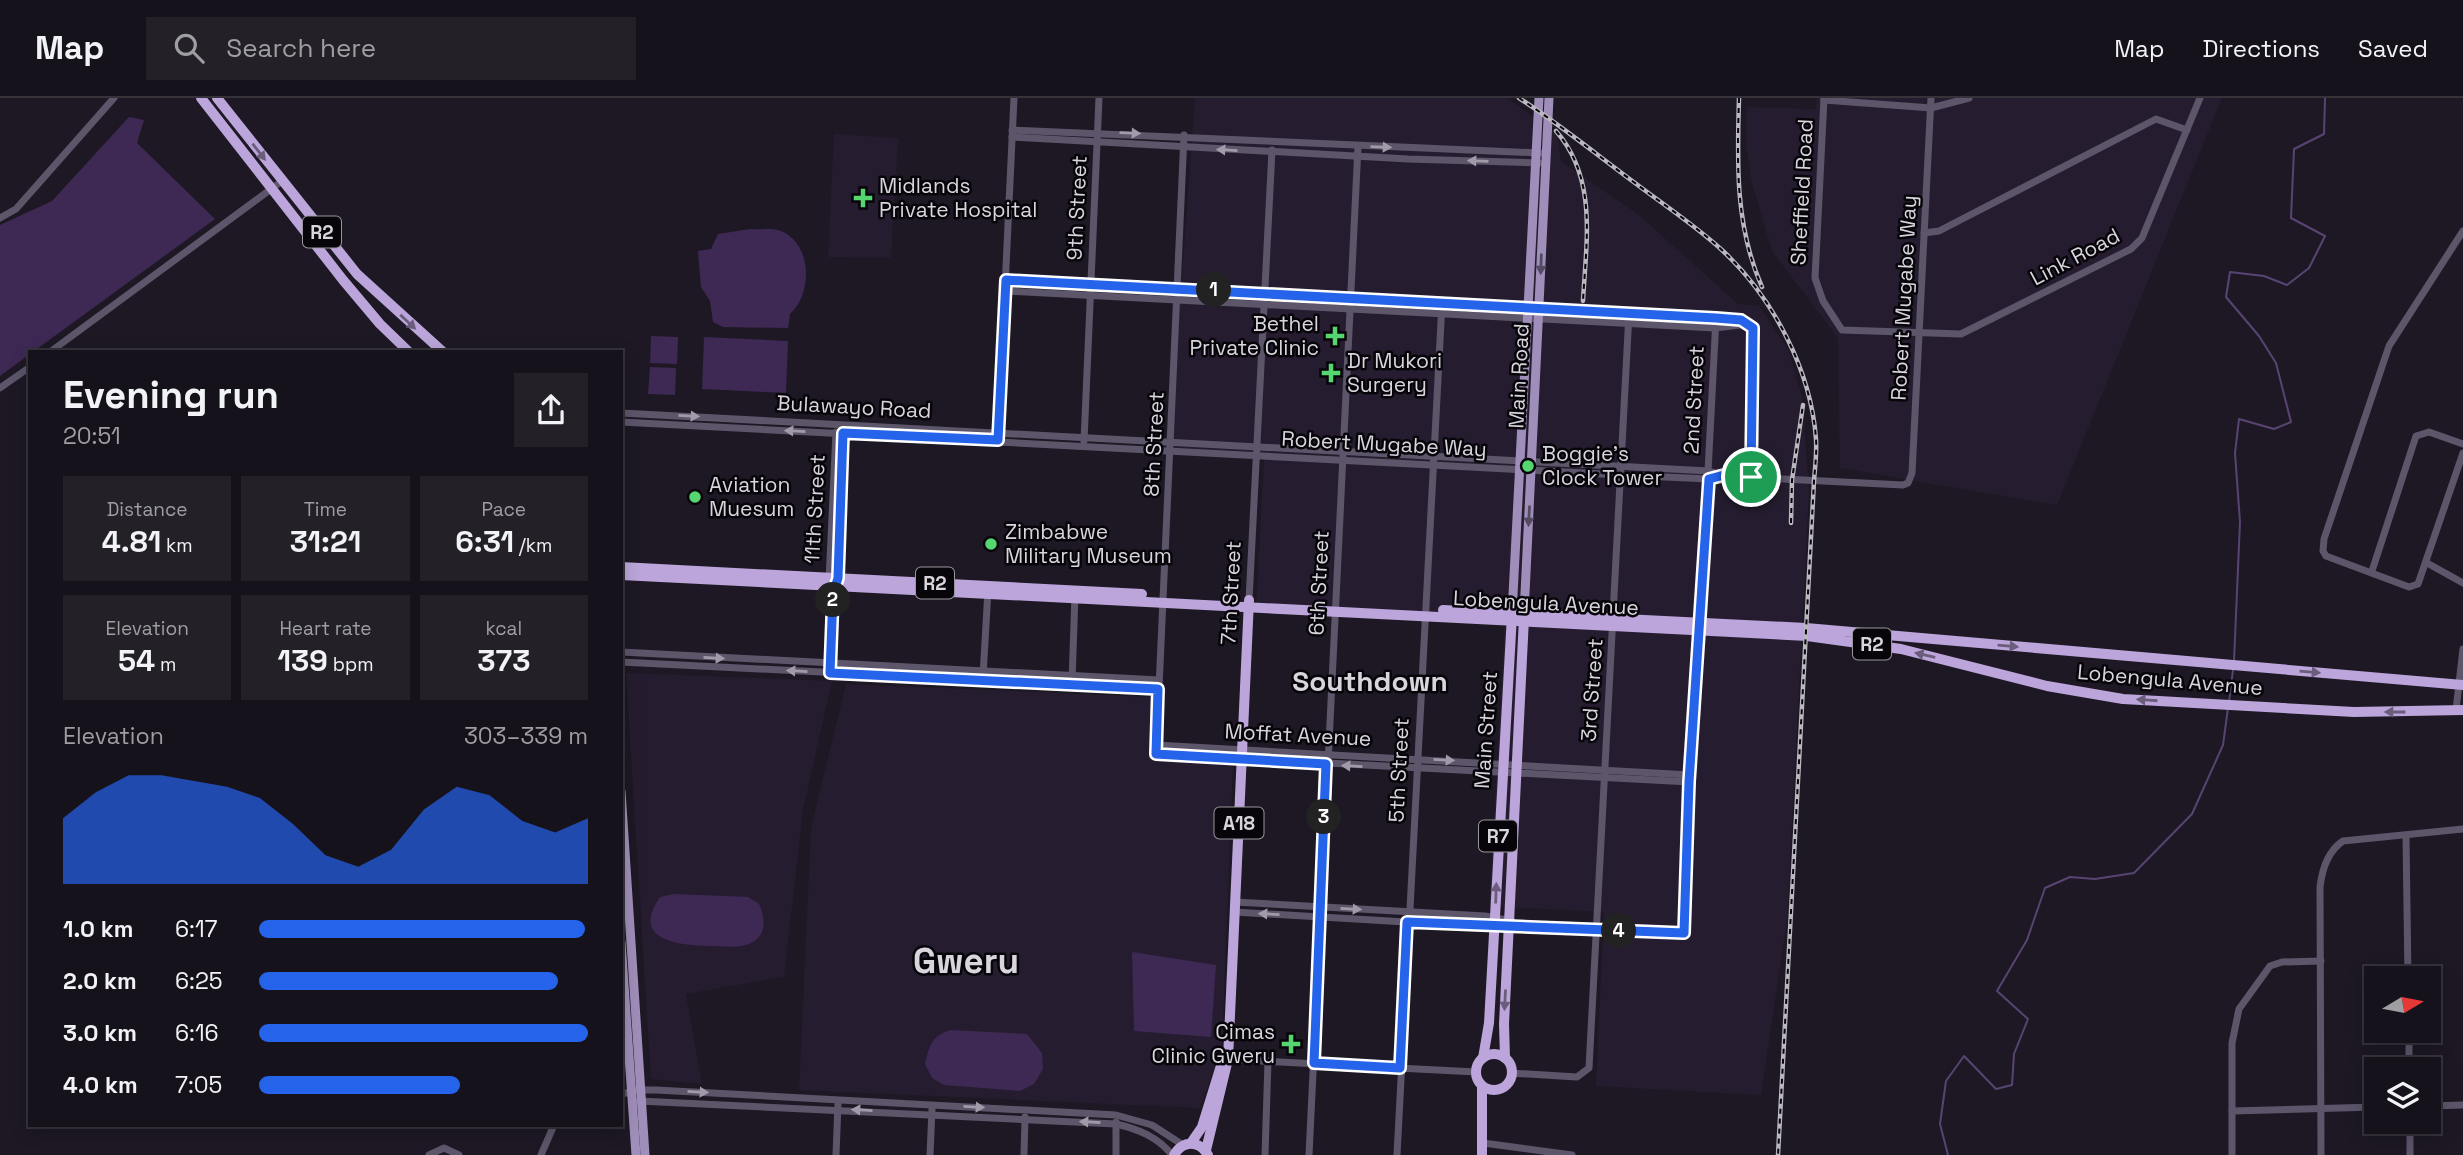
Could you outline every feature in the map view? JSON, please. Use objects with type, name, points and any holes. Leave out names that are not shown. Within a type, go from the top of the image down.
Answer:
[{"type":"highway","name":"R2","points":[[201,98],[380,324],[407,350]]},
{"type":"highway","name":"R2","points":[[217,98],[357,274],[441,350]]},
{"type":"highway","name":"Lobengula Avenue","points":[[623,567],[833,585]]},
{"type":"highway","name":"Lobengula Avenue","points":[[623,575],[1249,602],[1615,623],[1806,628],[2460,685]]},
{"type":"highway","name":"7th Street","points":[[1207,1153],[1227,1047],[1249,602]]},
{"type":"highway","name":"Main Street","points":[[1476,1072],[1483,1058],[1489,1023],[1512,617]]},
{"type":"highway","name":"Main Street","points":[[1511,1073],[1504,1058],[1504,1024],[1524,618]]},
{"type":"highway","name":"Lobengula Avenue","points":[[1701,626],[1867,643],[2086,694],[2216,705],[2354,712],[2460,710]]},
{"type":"highway","points":[[1508,675],[1521,676]]},
{"type":"highway","points":[[1506,716],[1519,717]]},
{"type":"highway","points":[[1499,818],[1514,820]]},
{"type":"highway","points":[[1497,869],[1512,870]]},
{"type":"highway","points":[[1492,974],[1506,975]]},
{"type":"highway","points":[[1489,1023],[1504,1024]]},
{"type":"highway","points":[[1483,1058],[1494,1054],[1504,1058]]},
{"type":"highway","name":"7th Street","points":[[1187,1144],[1202,1127],[1225,1059]]},
{"type":"highway","points":[[1476,1072],[1482,1087],[1485,1111],[1482,1155]]},
{"type":"highway","points":[[1485,1111],[1497,1090],[1507,1084],[1511,1073]]},
{"type":"highway","points":[[1482,1087],[1497,1090]]},
{"type":"highway","name":"A18","points":[[1173,1155],[1187,1144],[1207,1153]]},
{"type":"main road","name":"Main Road","points":[[1524,618],[1543,229],[1539,98]]},
{"type":"main road","name":"Main Road","points":[[1512,617],[1532,227],[1549,98]]},
{"type":"main road","points":[[1532,227],[1543,229]]},
{"type":"main road","points":[[623,857],[630,1092],[640,1101],[645,1155]]},
{"type":"main road","points":[[623,975],[636,1155]]},
{"type":"street","points":[[0,218],[23,202],[114,98]]},
{"type":"street","points":[[998,436],[1014,98]]},
{"type":"street","name":"9th Street","points":[[1084,441],[1100,98]]},
{"type":"street","name":"Robert Mugabe Way","points":[[1084,441],[1884,485],[1908,483],[1912,473],[1931,98]]},
{"type":"street","points":[[1824,99],[1931,108],[1969,98]]},
{"type":"street","name":"Link Road","points":[[1920,333],[1961,334],[2131,249],[2142,238],[2200,98]]},
{"type":"street","name":"Sheffield Road","points":[[1824,99],[1815,278],[1823,301],[1842,330],[1920,333]]},
{"type":"street","points":[[1924,233],[1939,231],[2156,118],[2187,130]]},
{"type":"street","points":[[1012,133],[1184,135],[1542,158]]},
{"type":"street","points":[[1012,133],[1184,148],[1449,160],[1542,158]]},
{"type":"street","name":"8th Street","points":[[1156,754],[1179,299],[1184,135]]},
{"type":"street","name":"7th Street","points":[[1249,602],[1272,141]]},
{"type":"street","name":"6th Street","points":[[1309,1155],[1358,146]]},
{"type":"street","points":[[1449,150],[1449,160]]},
{"type":"street","points":[[53,350],[272,191],[282,181]]},
{"type":"street","points":[[2463,231],[2389,346],[2324,539],[2323,551],[2330,560],[2372,571],[2412,587],[2420,582],[2463,453]]},
{"type":"street","points":[[1006,280],[1528,306],[1716,318],[1748,324],[1755,334],[1751,477]]},
{"type":"street","points":[[1005,291],[1715,328],[1748,324]]},
{"type":"street","name":"5th Street","points":[[1397,1155],[1407,922],[1442,303]]},
{"type":"street","name":"3rd Street","points":[[1511,1073],[1577,1077],[1589,1068],[1604,775],[1615,623],[1629,313]]},
{"type":"street","name":"2nd Street","points":[[1595,930],[1684,933],[1716,318]]},
{"type":"street","points":[[0,388],[28,368]]},
{"type":"street","name":"Bulawayo Road","points":[[623,413],[840,424],[1084,441]]},
{"type":"street","name":"Bulawayo Road","points":[[623,422],[840,433],[998,436]]},
{"type":"street","name":"11th Street","points":[[830,669],[840,424]]},
{"type":"street","points":[[2372,571],[2416,436],[2429,432],[2463,444]]},
{"type":"street","points":[[2427,563],[2463,583]]},
{"type":"street","points":[[983,676],[988,590]]},
{"type":"street","points":[[1072,681],[1075,594]]},
{"type":"street","points":[[2460,710],[2463,649]]},
{"type":"street","points":[[623,652],[830,669]]},
{"type":"street","points":[[671,655],[671,665]]},
{"type":"street","points":[[623,662],[1028,678],[1158,689]]},
{"type":"street","points":[[1072,681],[1159,680]]},
{"type":"street","name":"Moffat Avenue","points":[[1156,745],[1326,764],[1416,769],[1502,768]]},
{"type":"street","name":"Moffat Avenue","points":[[1156,754],[1327,755],[1417,759],[1502,768],[1690,779]]},
{"type":"street","points":[[2320,1155],[2320,887],[2324,867],[2332,851],[2343,841],[2350,839],[2406,837],[2463,829]]},
{"type":"street","points":[[2406,837],[2408,966]]},
{"type":"street","points":[[1234,907],[1320,907],[1408,912],[1520,926],[1595,930]]},
{"type":"street","points":[[1234,907],[1407,922],[1495,922]]},
{"type":"street","points":[[2232,1155],[2233,1034],[2242,1004],[2270,967],[2282,962],[2322,961]]},
{"type":"street","points":[[1225,1059],[1476,1072]]},
{"type":"street","points":[[1265,1155],[1268,1061]]},
{"type":"street","points":[[630,1092],[742,1095],[838,1105]]},
{"type":"street","points":[[741,1105],[742,1095]]},
{"type":"street","points":[[640,1101],[1026,1110],[1116,1115],[1152,1125],[1187,1144]]},
{"type":"street","points":[[836,1155],[838,1105]]},
{"type":"street","points":[[2441,1106],[2463,1105]]},
{"type":"street","points":[[2232,1111],[2364,1107]]},
{"type":"street","points":[[932,1109],[1025,1119],[1116,1124],[1143,1132],[1160,1141],[1173,1155]]},
{"type":"street","points":[[930,1155],[932,1109]]},
{"type":"street","points":[[1024,1155],[1026,1110]]},
{"type":"street","points":[[1116,1115],[1116,1155]]},
{"type":"street","points":[[541,1155],[553,1127]]},
{"type":"street","points":[[2410,1134],[2410,1155]]},
{"type":"street","points":[[1483,1143],[1570,1155]]},
{"type":"street","points":[[429,1155],[444,1148],[459,1155]]},
{"type":"shaded area","points":[[1195,98],[1507,98],[1558,135],[1561,161],[1640,216],[1738,304],[1759,306],[1788,349],[1802,397],[1809,491],[1787,920],[1761,1095],[1596,1086],[1604,912],[1489,906],[1505,624],[1256,611],[1264,458],[1169,452]]},
{"type":"shaded area","points":[[1817,98],[2222,98],[2057,505],[1840,468],[1838,338],[1772,251],[1751,180],[1746,142],[1747,107],[1816,109]]},
{"type":"shaded area","points":[[129,117],[144,120],[137,143],[215,219],[36,350],[28,350],[28,356],[0,376],[0,225],[52,201]]},
{"type":"shaded area","name":"Midlands Private Hospital","points":[[834,134],[898,138],[891,258],[828,257]]},
{"type":"shaded area","points":[[750,229],[778,230],[790,236],[803,256],[806,282],[798,305],[790,314],[788,328],[723,327],[713,322],[710,301],[701,287],[698,251],[711,249],[718,234]]},
{"type":"shaded area","points":[[651,336],[678,337],[677,364],[650,363]]},
{"type":"shaded area","points":[[704,337],[788,341],[786,393],[702,389]]},
{"type":"shaded area","points":[[650,367],[676,368],[675,395],[648,394]]},
{"type":"shaded area","points":[[626,673],[832,681],[803,810],[784,977],[686,994],[702,1084],[651,1079]]},
{"type":"shaded area","points":[[846,684],[1151,697],[1150,757],[1233,763],[1222,1048],[1200,1108],[799,1090],[811,828]]},
{"type":"shaded area","points":[[674,894],[748,897],[759,904],[763,918],[762,931],[752,942],[734,947],[684,944],[662,938],[654,932],[652,912],[660,897]]},
{"type":"shaded area","points":[[1132,952],[1216,965],[1211,1037],[1134,1031]]},
{"type":"shaded area","points":[[951,1030],[1027,1034],[1042,1053],[1043,1069],[1034,1084],[1020,1091],[944,1085],[932,1078],[925,1064],[935,1038]]},
{"type":"waterway","points":[[2234,661],[2240,522],[2235,453],[2239,419],[2274,429],[2291,422],[2276,363],[2259,336],[2226,297],[2230,272],[2264,276],[2287,285],[2309,268],[2325,236],[2291,218],[2294,149],[2324,134],[2325,98]]},
{"type":"waterway","points":[[2229,702],[2233,670]]},
{"type":"waterway","points":[[1948,1155],[1940,1124],[1946,1081],[1964,1056],[1996,1089],[2012,1085],[2014,1054],[2028,1019],[1997,991],[2027,940],[2045,888],[2070,877],[2095,879],[2134,873],[2192,814],[2223,745],[2228,708]]},
{"type":"railway","points":[[1519,98],[1702,233],[1741,270],[1758,290],[1786,337],[1798,362],[1813,413],[1816,455],[1778,1155]]},
{"type":"railway","points":[[1739,98],[1738,170],[1742,218],[1753,264],[1762,287]]},
{"type":"railway","points":[[1556,131],[1569,150],[1584,190],[1587,234],[1583,301]]},
{"type":"railway","points":[[1791,523],[1792,480],[1803,405]]},
{"type":"place","name":"Midlands Private Hospital","points":[[863,198]]},
{"type":"place","name":"Bethel Private Clinic","points":[[1335,336]]},
{"type":"place","name":"Dr Mukori Surgery","points":[[1331,373]]},
{"type":"place","name":"Boggie's Clock Tower","points":[[1528,466]]},
{"type":"place","name":"Aviation Muesum","points":[[695,497]]},
{"type":"place","name":"Zimbabwe Military Museum","points":[[991,544]]},
{"type":"place","name":"Cimas Clinic Gweru","points":[[1291,1044]]},
{"type":"district","name":"Southdown","points":[[1370,681]]},
{"type":"district","name":"Gweru","points":[[966,961]]},
{"type":"route","points":[[1006,280],[1539,307],[1745,321],[1755,334],[1751,477],[1724,475],[1709,479],[1689,782],[1684,933],[1407,922],[1400,1068],[1314,1063],[1326,764],[1156,754],[1158,689],[830,673],[833,594],[838,578],[843,433],[998,440],[1006,280]]}]
